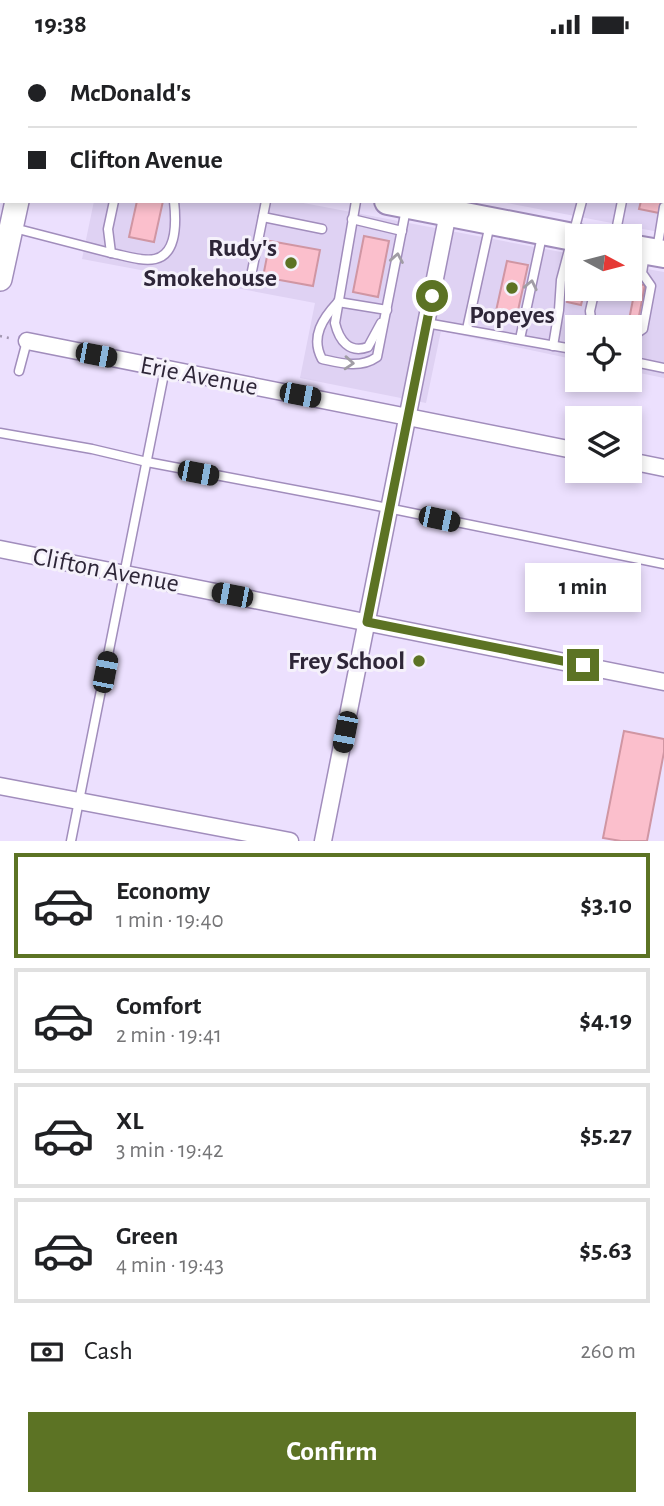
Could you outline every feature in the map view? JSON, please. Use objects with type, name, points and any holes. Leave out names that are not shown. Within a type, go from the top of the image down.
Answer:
[{"type":"main road","points":[[0,277],[7,229],[16,203]]},
{"type":"main road","points":[[416,210],[565,235]]},
{"type":"street","points":[[323,841],[426,323],[416,210]]},
{"type":"street","name":"Erie Avenue","points":[[27,341],[565,448]]},
{"type":"street","points":[[642,463],[664,468]]},
{"type":"street","name":"Clifton Avenue","points":[[0,549],[664,682]]},
{"type":"street","points":[[0,786],[290,841]]},
{"type":"lane","points":[[111,253],[108,229],[114,203]]},
{"type":"lane","points":[[7,229],[111,253],[154,259],[166,253],[176,218],[174,203]]},
{"type":"lane","points":[[251,276],[266,203]]},
{"type":"lane","points":[[355,203],[335,323],[338,335],[346,345],[354,349],[368,347],[387,310]]},
{"type":"lane","points":[[577,224],[582,203]]},
{"type":"lane","points":[[617,224],[622,203]]},
{"type":"lane","points":[[642,330],[651,286],[642,273],[664,207]]},
{"type":"lane","points":[[338,302],[324,317],[316,348],[322,359],[351,365],[370,362],[377,357],[387,310],[416,210],[352,219]]},
{"type":"lane","points":[[263,217],[322,229]]},
{"type":"lane","points":[[467,329],[491,221]]},
{"type":"lane","points":[[520,339],[543,231]]},
{"type":"lane","points":[[553,346],[565,267]]},
{"type":"lane","points":[[338,302],[387,310]]},
{"type":"lane","points":[[426,323],[565,348]]},
{"type":"lane","points":[[19,370],[27,341]]},
{"type":"lane","points":[[642,363],[664,368]]},
{"type":"lane","points":[[71,841],[165,369]]},
{"type":"lane","points":[[0,433],[92,449],[147,463],[664,564]]},
{"type":"shaded area","points":[[94,203],[304,203],[565,253],[565,301],[642,301],[642,268],[664,272],[664,378],[642,373],[642,315],[565,315],[565,357],[441,331],[426,403],[300,378],[315,303],[82,259]]},
{"type":"shaded area","points":[[506,203],[664,203],[664,233],[642,229],[642,224],[617,224]]},
{"type":"building","points":[[137,203],[163,203],[154,242],[129,237]]},
{"type":"building","points":[[640,203],[661,203],[659,213],[639,209]]},
{"type":"building","points":[[364,236],[389,241],[378,297],[353,292]]},
{"type":"building","name":"Rudy's Smokehouse","points":[[270,241],[320,250],[313,286],[263,277]]},
{"type":"building","name":"Popeyes","points":[[507,261],[528,265],[517,315],[496,311]]},
{"type":"building","points":[[567,301],[582,301],[581,305]]},
{"type":"building","points":[[633,301],[642,301],[639,315],[630,315]]},
{"type":"building","points":[[624,731],[664,739],[664,752],[647,841],[603,838]]},
{"type":"place","name":"Rudy's Smokehouse","points":[[291,263]]},
{"type":"place","name":"Popeyes","points":[[512,288]]},
{"type":"place","name":"Frey School","points":[[419,661]]},
{"type":"route","points":[[432,296],[367,622],[583,665]]}]
